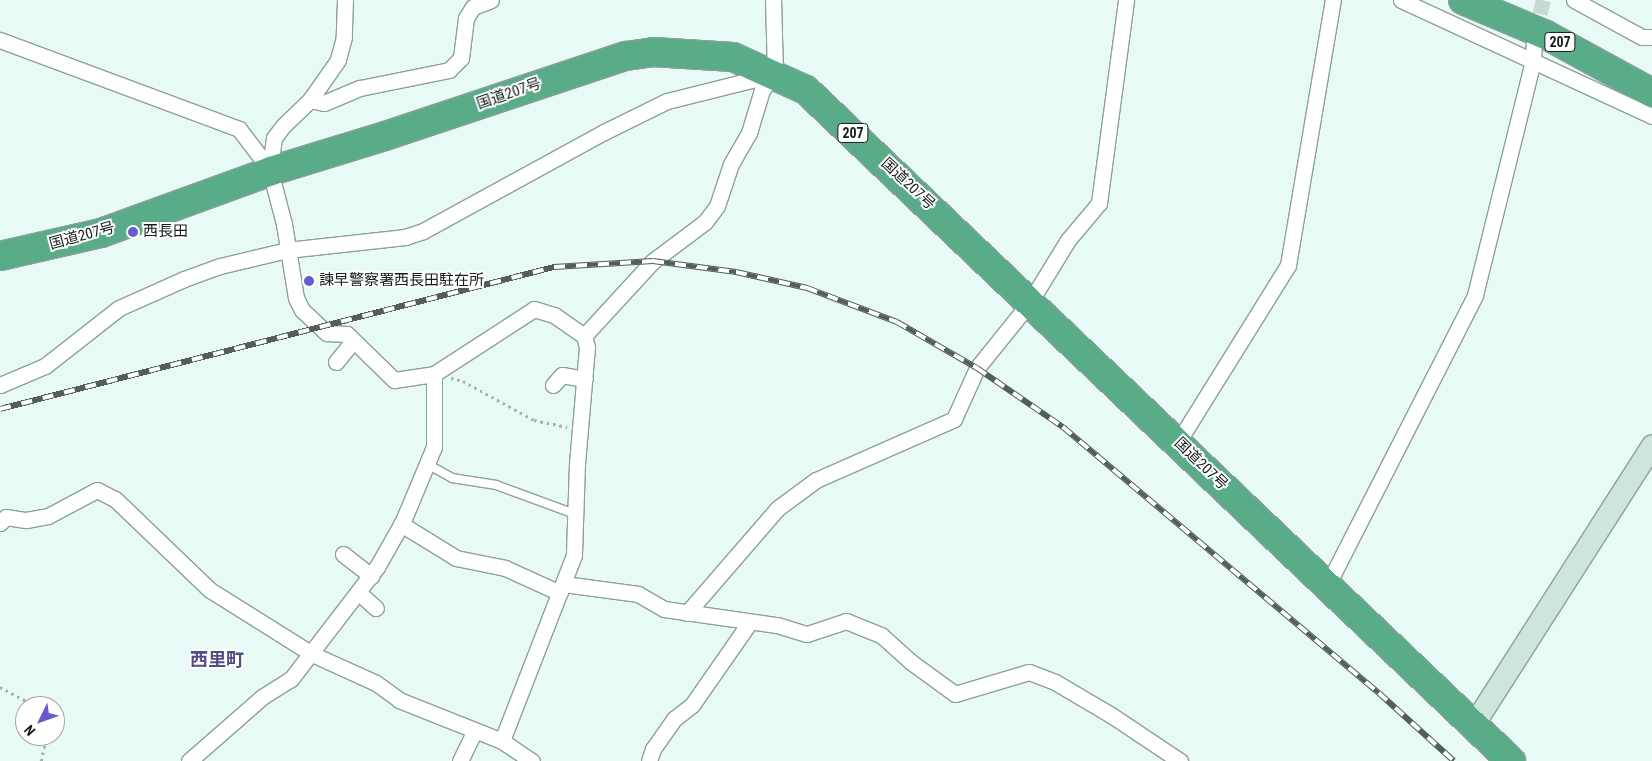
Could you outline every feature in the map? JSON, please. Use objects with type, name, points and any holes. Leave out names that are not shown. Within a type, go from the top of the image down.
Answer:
[{"type":"highway","name":"207","points":[[1463,0],[1546,34],[1652,93]]},
{"type":"highway","name":"207","points":[[1506,0],[1547,17],[1652,73]]},
{"type":"highway","name":"国道207号","points":[[0,256],[102,232],[271,170],[385,136],[626,56],[653,52],[704,53],[733,57],[775,74],[806,90],[1511,761]]},
{"type":"street","points":[[344,0],[344,38],[338,60],[310,100],[274,138],[271,170],[296,298],[306,316],[327,333],[347,334],[353,342],[394,380],[434,374],[534,309],[554,315],[584,336],[588,347],[580,430],[574,556],[532,657],[526,683],[502,740]]},
{"type":"street","points":[[310,100],[324,103],[360,88],[449,70],[461,58],[466,18],[472,7],[491,0]]},
{"type":"street","points":[[584,336],[654,261],[705,222],[717,206],[731,164],[749,133],[762,90],[775,74],[773,0]]},
{"type":"street","points":[[686,613],[778,508],[816,480],[954,420],[977,368],[1030,302],[1068,240],[1099,203],[1126,0]]},
{"type":"street","points":[[1178,442],[1288,265],[1333,0]]},
{"type":"street","points":[[1401,0],[1652,116]]},
{"type":"street","points":[[1574,0],[1642,37],[1652,37]]},
{"type":"street","points":[[0,40],[239,129],[271,170]]},
{"type":"street","points":[[1326,586],[1475,295],[1533,60],[1534,42]]},
{"type":"street","points":[[0,385],[45,366],[119,308],[220,266],[287,250],[405,237],[423,231],[604,132],[667,101],[775,74]]},
{"type":"street","points":[[336,362],[353,342]]},
{"type":"street","points":[[189,761],[262,698],[291,679],[371,576],[401,524],[434,447],[434,374]]},
{"type":"street","points":[[554,385],[562,375],[585,379]]},
{"type":"street","points":[[1473,725],[1652,445]]},
{"type":"street","points":[[0,523],[6,517],[26,520],[48,516],[97,490],[115,499],[210,590],[312,654],[376,683],[398,700],[474,732],[502,740],[532,761]]},
{"type":"street","points":[[401,524],[456,558],[505,568],[562,588],[638,594],[664,609],[777,625],[807,634],[846,621],[881,635],[911,662],[954,694],[1029,672],[1055,682],[1103,710],[1180,761]]},
{"type":"street","points":[[343,554],[371,576]]},
{"type":"street","points":[[358,592],[376,608]]},
{"type":"street","points":[[649,761],[653,748],[674,719],[692,704],[750,622]]},
{"type":"street","points":[[460,761],[474,732]]},
{"type":"lane","points":[[427,464],[452,478],[496,485],[575,514]]},
{"type":"path","points":[[434,374],[463,381],[534,420],[580,430]]},
{"type":"path","points":[[0,687],[17,696]]},
{"type":"path","points":[[41,761],[45,746]]},
{"type":"tunnel","points":[[1535,36],[1543,0]]},
{"type":"railway","points":[[0,409],[554,267],[653,261],[736,272],[807,288],[897,322],[977,368],[1063,427],[1379,693],[1454,761]]},
{"type":"place","name":"西長田","points":[[133,232]]},
{"type":"place","name":"諫早警察署西長田駐在所","points":[[309,281]]},
{"type":"district","name":"西里町","points":[[217,660]]}]
